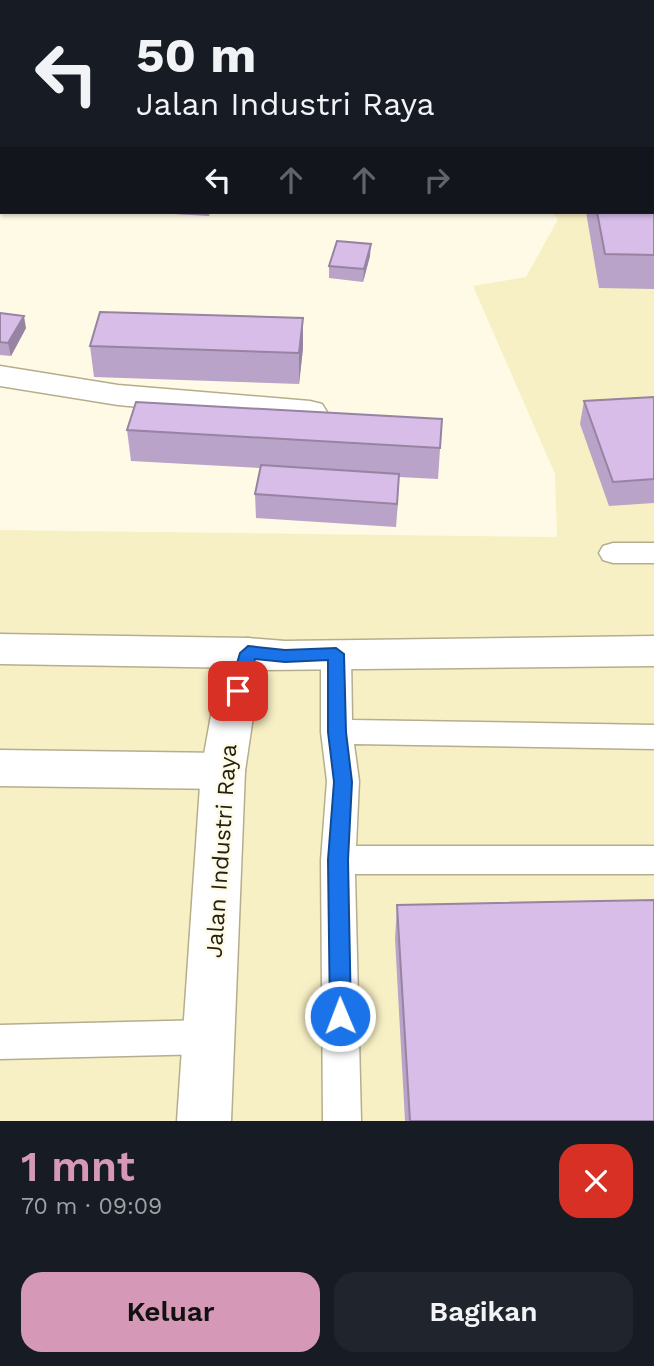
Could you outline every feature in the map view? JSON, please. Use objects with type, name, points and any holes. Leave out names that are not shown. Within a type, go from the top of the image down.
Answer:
[{"type":"street","points":[[0,376],[118,395],[310,412]]},
{"type":"street","points":[[0,649],[285,656],[654,651]]},
{"type":"street","name":"Jalan Industri Raya","points":[[204,1121],[223,771],[233,710],[248,653]]},
{"type":"street","points":[[0,768],[223,771]]},
{"type":"lane","points":[[613,553],[654,552]]},
{"type":"lane","points":[[336,654],[337,732],[343,782],[338,860],[342,1121]]},
{"type":"lane","points":[[337,732],[654,737]]},
{"type":"lane","points":[[338,860],[654,860]]},
{"type":"lane","points":[[0,1042],[209,1037]]},
{"type":"shaded area","points":[[554,214],[654,214],[654,1121],[0,1121],[0,530],[557,537],[555,474],[473,286],[526,277],[558,219]]},
{"type":"building","points":[[597,214],[654,214],[654,255],[605,254]]},
{"type":"building","points":[[337,241],[371,244],[364,269],[329,266]]},
{"type":"building","points":[[100,312],[303,318],[299,353],[90,346]]},
{"type":"building","points":[[0,313],[24,316],[8,343],[0,342]]},
{"type":"building","points":[[654,397],[654,479],[613,482],[584,401]]},
{"type":"building","points":[[136,402],[442,419],[440,448],[127,430]]},
{"type":"building","points":[[261,465],[399,474],[397,504],[255,494]]},
{"type":"building","points":[[654,900],[654,1121],[410,1121],[397,905]]},
{"type":"route","points":[[238,691],[248,653],[285,656],[336,654],[337,732],[343,782],[338,860],[340,1016]]}]
